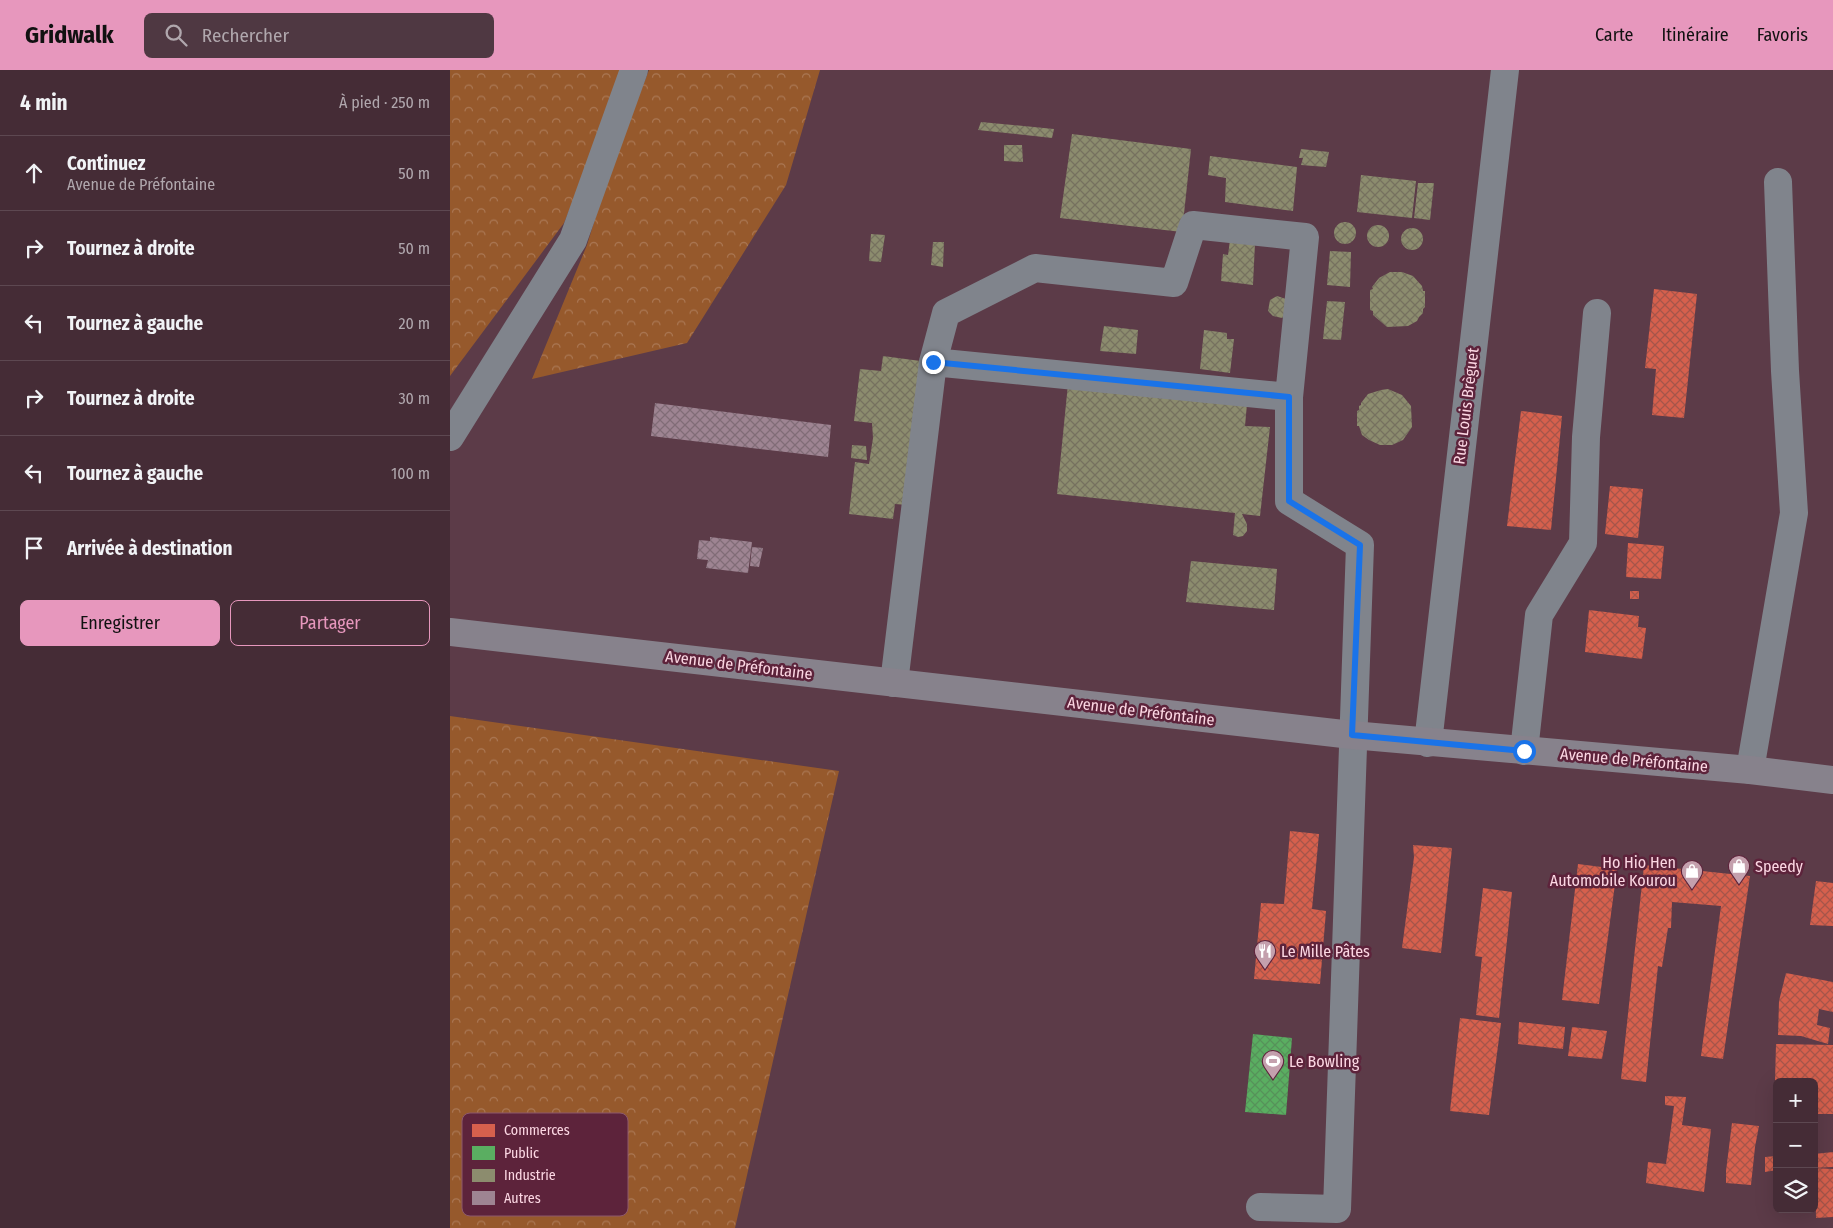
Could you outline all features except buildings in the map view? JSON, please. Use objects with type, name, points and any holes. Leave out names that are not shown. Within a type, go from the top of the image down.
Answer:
[{"type":"main road","name":"Avenue de Préfontaine","points":[[450,632],[1352,735],[1750,770],[1833,780]]},
{"type":"street","points":[[450,437],[573,240],[634,70]]},
{"type":"street","name":"Rue Louis Brèguet","points":[[1428,743],[1505,70]]},
{"type":"street","points":[[1750,770],[1794,513],[1785,372],[1778,182]]},
{"type":"street","points":[[894,683],[933,362],[946,313],[1035,268],[1174,283],[1193,225],[1305,237],[1289,397],[1289,501],[1360,545],[1337,1210],[1260,1207]]},
{"type":"street","points":[[1524,751],[1539,616],[1583,543],[1586,437],[1597,313]]},
{"type":"street","points":[[933,362],[1289,397]]},
{"type":"green space","points":[[450,70],[623,70],[613,102],[564,223],[450,376]]},
{"type":"green space","points":[[649,70],[820,70],[786,185],[687,343],[532,379],[587,245],[611,167]]},
{"type":"green space","points":[[450,716],[839,771],[735,1228],[450,1228]]},
{"type":"place","name":"Speedy","points":[[1739,885]]},
{"type":"place","name":"Ho Hio Hen Automobile Kourou","points":[[1692,890]]},
{"type":"place","name":"Le Mille Pâtes","points":[[1265,970]]},
{"type":"place","name":"Le Bowling","points":[[1273,1080]]},
{"type":"route","points":[[933,362],[1289,397],[1289,501],[1360,545],[1352,735],[1524,751]]}]
